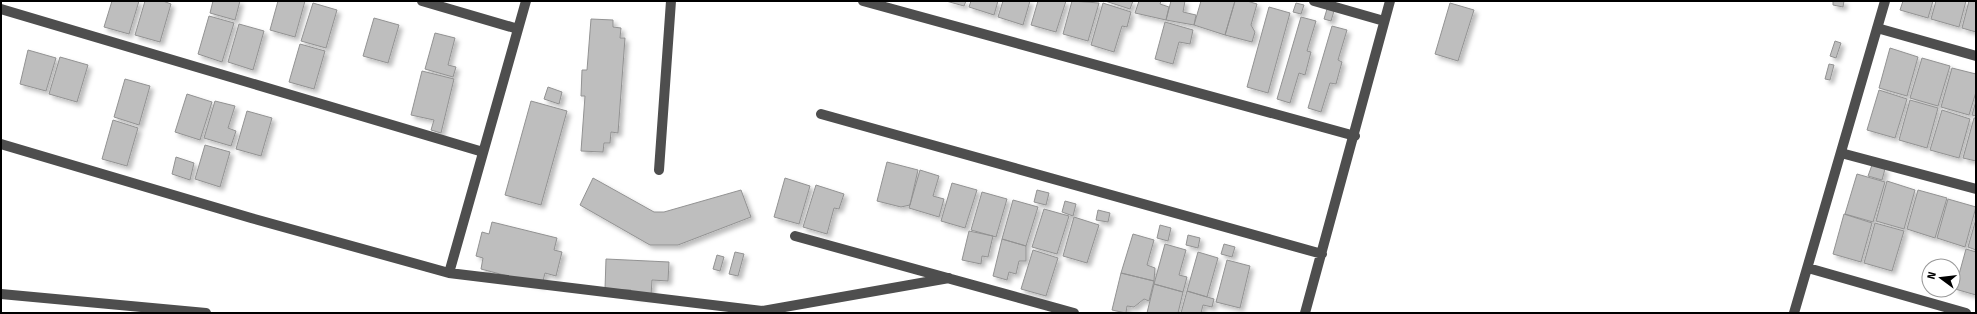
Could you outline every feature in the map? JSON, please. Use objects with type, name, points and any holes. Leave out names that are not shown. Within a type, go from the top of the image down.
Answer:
[{"type":"street","points":[[422,1],[518,29]]},
{"type":"street","points":[[449,273],[526,1]]},
{"type":"street","points":[[659,170],[671,1]]},
{"type":"street","points":[[863,1],[1354,136]]},
{"type":"street","points":[[1314,1],[1384,21]]},
{"type":"street","points":[[1305,313],[1390,1]]},
{"type":"street","points":[[1794,313],[1885,1]]},
{"type":"street","points":[[1,9],[483,152]]},
{"type":"street","points":[[1877,28],[1976,56]]},
{"type":"street","points":[[821,114],[1322,254]]},
{"type":"street","points":[[1,144],[258,220],[449,273],[762,311],[949,278]]},
{"type":"street","points":[[1841,153],[1976,189]]},
{"type":"street","points":[[795,236],[1074,313]]},
{"type":"street","points":[[1808,268],[1966,313]]},
{"type":"street","points":[[1,294],[206,313]]},
{"type":"building","points":[[112,1],[139,1],[129,34],[104,27]]},
{"type":"building","points":[[145,1],[163,1],[171,4],[160,42],[135,35]]},
{"type":"building","points":[[213,1],[240,1],[235,20],[210,13]]},
{"type":"building","points":[[278,1],[305,1],[295,37],[270,30]]},
{"type":"building","points":[[946,1],[966,1],[964,6]]},
{"type":"building","points":[[971,1],[998,1],[994,15],[969,7]]},
{"type":"building","points":[[1003,1],[1030,1],[1023,25],[998,17]]},
{"type":"building","points":[[1038,1],[1066,1],[1056,32],[1031,25]]},
{"type":"building","points":[[1072,1],[1099,3],[1088,41],[1063,34]]},
{"type":"building","points":[[1105,1],[1133,1],[1130,9]]},
{"type":"building","points":[[1139,1],[1161,1],[1160,4],[1169,7],[1166,20],[1135,13]]},
{"type":"building","points":[[1171,1],[1185,1],[1183,12],[1196,15],[1194,25],[1166,20]]},
{"type":"building","points":[[1201,1],[1235,1],[1225,35],[1194,25]]},
{"type":"building","points":[[1235,1],[1247,1],[1257,4],[1251,25],[1255,32],[1252,42],[1225,35]]},
{"type":"building","points":[[1833,1],[1844,1],[1843,7],[1833,5]]},
{"type":"building","points":[[1903,1],[1933,1],[1928,18],[1900,10]]},
{"type":"building","points":[[1936,1],[1966,1],[1959,27],[1931,19]]},
{"type":"building","points":[[1969,1],[1976,1],[1976,32],[1962,28]]},
{"type":"building","points":[[313,3],[337,10],[326,48],[301,41]]},
{"type":"building","points":[[1103,3],[1131,12],[1127,27],[1122,26],[1114,52],[1091,45]]},
{"type":"building","points":[[1296,3],[1304,5],[1301,14],[1293,12]]},
{"type":"building","points":[[1450,3],[1474,10],[1458,61],[1435,54]]},
{"type":"building","points":[[1269,7],[1290,13],[1268,93],[1247,87]]},
{"type":"building","points":[[1327,9],[1334,11],[1331,21],[1324,19]]},
{"type":"building","points":[[209,16],[234,23],[222,62],[198,54]]},
{"type":"building","points":[[1301,17],[1316,21],[1307,51],[1311,52],[1305,75],[1299,73],[1290,103],[1277,99]]},
{"type":"building","points":[[374,18],[399,25],[388,63],[363,56]]},
{"type":"building","points":[[591,19],[613,20],[613,27],[621,28],[620,38],[625,38],[618,133],[611,132],[610,143],[604,143],[603,152],[581,151],[585,96],[581,96],[582,70],[587,70]]},
{"type":"building","points":[[1165,22],[1193,30],[1190,44],[1179,42],[1173,64],[1155,59]]},
{"type":"building","points":[[239,24],[264,31],[253,70],[228,62]]},
{"type":"building","points":[[1332,26],[1347,30],[1338,60],[1342,62],[1336,84],[1330,83],[1321,112],[1308,108]]},
{"type":"building","points":[[435,33],[455,38],[448,65],[456,67],[453,77],[425,69]]},
{"type":"building","points":[[1835,41],[1841,43],[1836,58],[1830,56]]},
{"type":"building","points":[[300,44],[325,51],[314,89],[289,82]]},
{"type":"building","points":[[1890,48],[1918,57],[1907,96],[1879,88]]},
{"type":"building","points":[[28,50],[56,58],[46,91],[20,84]]},
{"type":"building","points":[[60,57],[88,65],[77,102],[49,94]]},
{"type":"building","points":[[1922,58],[1950,66],[1938,106],[1910,98]]},
{"type":"building","points":[[1829,64],[1834,65],[1830,80],[1825,79]]},
{"type":"building","points":[[1952,68],[1976,74],[1976,92],[1969,115],[1941,107]]},
{"type":"building","points":[[422,71],[454,79],[441,133],[431,130],[434,120],[411,115]]},
{"type":"building","points":[[125,79],[150,86],[139,125],[114,117]]},
{"type":"building","points":[[548,87],[562,92],[559,104],[544,99]]},
{"type":"building","points":[[1879,90],[1907,99],[1895,138],[1867,130]]},
{"type":"building","points":[[187,94],[212,102],[200,140],[175,132]]},
{"type":"building","points":[[1910,100],[1938,108],[1927,148],[1899,140]]},
{"type":"building","points":[[215,101],[235,106],[228,128],[236,131],[231,146],[204,138]]},
{"type":"building","points":[[531,101],[567,111],[541,205],[505,195]]},
{"type":"building","points":[[1976,101],[1976,116],[1972,115]]},
{"type":"building","points":[[1942,110],[1970,119],[1959,158],[1930,150]]},
{"type":"building","points":[[247,111],[272,118],[261,156],[236,149]]},
{"type":"building","points":[[1974,118],[1976,118],[1976,161],[1963,158]]},
{"type":"building","points":[[113,120],[138,128],[127,166],[102,159]]},
{"type":"building","points":[[205,145],[230,152],[220,187],[195,179]]},
{"type":"building","points":[[176,157],[194,163],[190,180],[172,174]]},
{"type":"building","points":[[887,162],[918,170],[910,205],[901,207],[877,201]]},
{"type":"building","points":[[1872,165],[1885,169],[1882,180],[1868,176]]},
{"type":"building","points":[[920,170],[939,176],[933,196],[944,199],[939,217],[909,208]]},
{"type":"building","points":[[1857,174],[1885,182],[1873,222],[1845,214]]},
{"type":"building","points":[[593,178],[654,212],[664,212],[741,190],[751,217],[678,245],[650,245],[580,205]]},
{"type":"building","points":[[785,178],[810,186],[799,224],[774,217]]},
{"type":"building","points":[[1887,181],[1915,190],[1904,229],[1876,221]]},
{"type":"building","points":[[952,183],[977,190],[965,228],[941,221]]},
{"type":"building","points":[[816,185],[844,194],[839,209],[834,208],[827,234],[803,227]]},
{"type":"building","points":[[1037,190],[1049,193],[1046,205],[1034,202]]},
{"type":"building","points":[[1918,190],[1947,198],[1935,238],[1907,229]]},
{"type":"building","points":[[982,192],[1007,199],[996,237],[971,230]]},
{"type":"building","points":[[1948,199],[1976,207],[1965,247],[1937,238]]},
{"type":"building","points":[[1013,200],[1038,207],[1026,246],[1002,239]]},
{"type":"building","points":[[1065,201],[1076,204],[1073,216],[1062,212]]},
{"type":"building","points":[[1044,209],[1069,216],[1057,254],[1032,247]]},
{"type":"building","points":[[1098,210],[1110,213],[1108,222],[1096,220]]},
{"type":"building","points":[[1844,214],[1872,223],[1861,262],[1833,254]]},
{"type":"building","points":[[1074,217],[1099,225],[1087,263],[1063,256]]},
{"type":"building","points":[[1976,219],[1976,250],[1968,247]]},
{"type":"building","points":[[492,222],[557,238],[554,250],[562,252],[556,276],[545,273],[542,285],[481,269],[483,258],[476,256],[482,232],[489,234]]},
{"type":"building","points":[[1875,223],[1904,231],[1892,271],[1864,263]]},
{"type":"building","points":[[1160,225],[1171,228],[1168,241],[1157,238]]},
{"type":"building","points":[[969,231],[993,236],[988,257],[982,256],[981,264],[962,260]]},
{"type":"building","points":[[1133,234],[1154,240],[1147,265],[1155,268],[1154,281],[1121,273]]},
{"type":"building","points":[[1188,235],[1200,238],[1198,248],[1186,245]]},
{"type":"building","points":[[1002,239],[1026,246],[1026,261],[1019,261],[1016,274],[1009,272],[1007,280],[993,276]]},
{"type":"building","points":[[1165,244],[1186,250],[1179,275],[1187,277],[1183,292],[1154,284]]},
{"type":"building","points":[[1224,244],[1235,247],[1232,257],[1221,254]]},
{"type":"building","points":[[1966,249],[1976,252],[1976,295],[1961,291],[1961,267]]},
{"type":"building","points":[[1033,250],[1058,258],[1046,296],[1021,289]]},
{"type":"building","points":[[735,252],[744,254],[738,276],[729,274]]},
{"type":"building","points":[[1198,252],[1218,258],[1207,297],[1187,291]]},
{"type":"building","points":[[717,255],[724,257],[720,271],[713,269]]},
{"type":"building","points":[[606,259],[669,262],[668,281],[652,280],[651,296],[631,295],[631,290],[605,289]]},
{"type":"building","points":[[1227,260],[1250,266],[1240,308],[1216,302]]},
{"type":"building","points":[[1121,273],[1154,281],[1149,301],[1144,299],[1134,307],[1127,306],[1126,313],[1112,310]]},
{"type":"building","points":[[1154,284],[1183,292],[1178,313],[1147,313]]},
{"type":"building","points":[[1187,291],[1214,299],[1212,307],[1203,305],[1201,313],[1181,313]]}]
